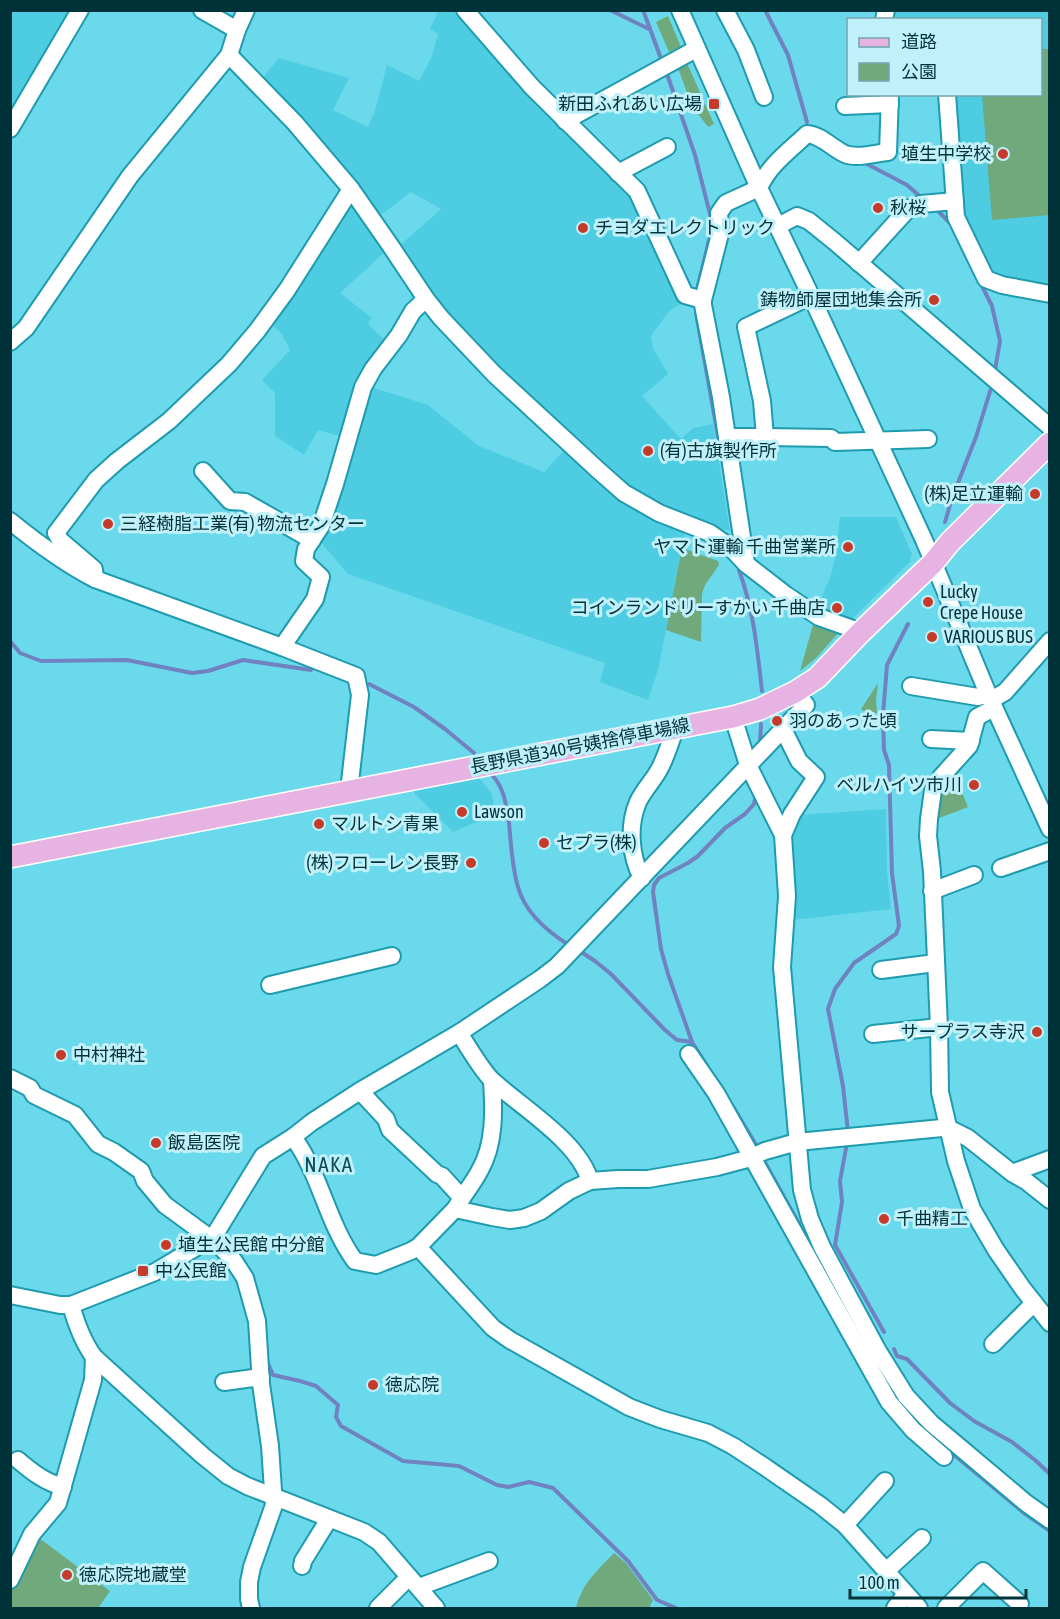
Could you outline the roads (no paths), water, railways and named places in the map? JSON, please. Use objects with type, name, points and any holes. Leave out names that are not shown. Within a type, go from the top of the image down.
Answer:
[{"type":"main road","name":"長野県道340号姨捨停車場線","points":[[10,857],[63,854],[352,790],[733,717],[760,709],[817,678],[1050,443]]},
{"type":"street","points":[[10,129],[80,10]]},
{"type":"street","points":[[202,10],[237,30]]},
{"type":"street","points":[[10,342],[26,328],[130,176],[229,56],[246,10]]},
{"type":"street","points":[[465,10],[532,87],[637,191],[686,294],[698,298]]},
{"type":"street","points":[[680,10],[759,188],[924,540],[991,701],[1050,829]]},
{"type":"street","points":[[725,10],[746,50],[764,97]]},
{"type":"street","points":[[565,121],[696,49]]},
{"type":"street","points":[[229,56],[295,123],[351,189],[441,318],[494,374],[624,493],[659,513],[710,533],[786,595],[819,616],[860,633]]},
{"type":"street","points":[[947,96],[956,217],[986,279],[1002,285],[1050,294]]},
{"type":"street","points":[[746,564],[721,397],[698,298],[720,234],[719,213],[726,203],[759,188],[764,176],[775,163],[807,134],[813,134],[846,155],[888,152],[890,99],[845,106]]},
{"type":"street","points":[[618,173],[667,147]]},
{"type":"street","points":[[95,579],[94,569],[60,540],[56,533],[96,480],[169,421],[229,364],[287,290],[351,189]]},
{"type":"street","points":[[859,263],[908,209],[955,201]]},
{"type":"street","points":[[778,226],[797,216],[809,221],[1050,428]]},
{"type":"street","points":[[765,438],[762,401],[747,327],[811,296]]},
{"type":"street","points":[[282,647],[315,599],[321,577],[304,561],[306,549],[321,526],[363,387],[413,311],[426,299]]},
{"type":"street","points":[[727,437],[831,438],[835,442],[928,439]]},
{"type":"street","points":[[203,471],[230,501],[245,502],[312,540]]},
{"type":"street","points":[[10,521],[44,548],[95,579],[356,676],[360,695],[350,782],[352,790]]},
{"type":"street","points":[[1048,1319],[996,1250],[972,1209],[956,1161],[940,1092],[939,1027],[928,836],[933,790],[940,777],[969,746],[977,717],[991,701],[1005,692],[1050,641]]},
{"type":"street","points":[[911,686],[991,701]]},
{"type":"street","points":[[12,1297],[71,1305],[155,1272],[214,1236],[263,1156],[360,1091],[459,1033],[557,966],[806,705],[795,692]]},
{"type":"street","points":[[733,717],[748,765],[783,835],[787,896],[782,967],[802,1190],[810,1219],[822,1247],[878,1351],[906,1396],[931,1424],[1050,1520]]},
{"type":"street","points":[[642,878],[633,856],[633,824],[639,801],[661,767],[676,727]]},
{"type":"street","points":[[783,729],[799,761],[816,777],[792,814],[783,835]]},
{"type":"street","points":[[930,740],[971,741]]},
{"type":"street","points":[[1001,868],[1050,851]]},
{"type":"street","points":[[932,891],[974,875]]},
{"type":"street","points":[[270,985],[392,956]]},
{"type":"street","points":[[881,969],[935,963]]},
{"type":"street","points":[[873,1034],[939,1027]]},
{"type":"street","points":[[459,1033],[492,1081],[564,1141],[579,1159],[590,1181]]},
{"type":"street","points":[[689,1054],[758,1154],[889,1402],[913,1430],[944,1457]]},
{"type":"street","points":[[10,1078],[30,1088],[34,1095],[75,1115],[98,1144],[141,1171],[145,1181],[165,1205],[217,1243],[234,1261],[245,1278],[256,1321],[274,1505],[252,1567],[249,1582],[249,1599],[252,1608]]},
{"type":"street","points":[[293,1137],[315,1174],[339,1233],[355,1261],[376,1265],[418,1246],[458,1203],[480,1171],[492,1130],[492,1081]]},
{"type":"street","points":[[360,1091],[386,1119],[390,1130],[437,1174],[442,1176],[458,1203],[492,1217],[510,1220],[524,1218],[541,1211],[569,1191],[590,1181],[648,1179],[717,1167],[797,1142],[948,1128],[968,1138],[1050,1200]]},
{"type":"street","points":[[1019,1177],[1050,1159]]},
{"type":"street","points":[[1019,1177],[1050,1181]]},
{"type":"street","points":[[418,1246],[493,1328],[510,1340],[629,1407],[708,1433],[733,1446],[820,1504],[845,1525],[919,1608]]},
{"type":"street","points":[[993,1344],[1034,1303]]},
{"type":"street","points":[[71,1305],[88,1349],[94,1358],[202,1455],[228,1476],[248,1486],[364,1532],[379,1542],[436,1608]]},
{"type":"street","points":[[10,1580],[32,1534],[58,1503],[93,1380],[94,1358]]},
{"type":"street","points":[[224,1383],[261,1377]]},
{"type":"street","points":[[18,1460],[34,1474],[63,1487]]},
{"type":"street","points":[[845,1525],[885,1481]]},
{"type":"street","points":[[302,1566],[329,1519]]},
{"type":"street","points":[[886,1571],[922,1538]]},
{"type":"street","points":[[378,1608],[414,1582],[489,1561]]},
{"type":"street","points":[[946,1608],[983,1571],[1020,1604]]},
{"type":"street","points":[[895,1608],[906,1594]]},
{"type":"waterway","points":[[610,10],[649,29]]},
{"type":"waterway","points":[[643,10],[663,64]]},
{"type":"waterway","points":[[765,10],[788,55],[807,122]]},
{"type":"waterway","points":[[666,71],[695,155],[711,218]]},
{"type":"waterway","points":[[867,164],[907,185],[922,198]]},
{"type":"waterway","points":[[935,208],[953,226]]},
{"type":"waterway","points":[[696,294],[712,228]]},
{"type":"waterway","points":[[980,282],[992,306],[1000,341],[995,370]]},
{"type":"waterway","points":[[696,313],[719,442]]},
{"type":"waterway","points":[[945,522],[992,385]]},
{"type":"waterway","points":[[739,570],[752,615],[762,691]]},
{"type":"waterway","points":[[848,1132],[843,1086],[828,1009],[835,989],[854,963],[896,934],[899,926],[892,873],[889,765],[884,750],[883,715],[887,665],[908,624]]},
{"type":"waterway","points":[[10,641],[20,653],[41,661],[127,660],[192,673],[208,671],[243,660],[311,670]]},
{"type":"waterway","points":[[369,684],[414,707],[474,753]]},
{"type":"waterway","points":[[760,744],[761,724]]},
{"type":"waterway","points":[[493,776],[503,792],[506,804],[514,872],[521,896],[538,921],[569,945]]},
{"type":"waterway","points":[[709,1069],[692,1042],[668,974],[661,949],[654,885],[659,878],[698,856],[725,828],[745,814],[754,804],[756,795]]},
{"type":"waterway","points":[[578,950],[611,974],[677,1040],[692,1042]]},
{"type":"waterway","points":[[732,1105],[758,1148]]},
{"type":"waterway","points":[[847,1143],[840,1181],[842,1202],[835,1245],[884,1332]]},
{"type":"waterway","points":[[762,1157],[799,1224]]},
{"type":"waterway","points":[[894,1349],[897,1356],[907,1359],[950,1403],[974,1421],[1012,1442],[1050,1474]]},
{"type":"waterway","points":[[266,1359],[273,1375],[316,1386],[338,1405],[336,1417],[341,1426],[403,1461],[459,1466],[497,1485],[508,1487],[529,1482],[553,1488],[628,1561],[657,1600],[676,1608]]},
{"type":"waterway","points":[[947,1449],[1024,1513],[1050,1531]]},
{"type":"place","name":"新田ふれあい広場","points":[[714,104]]},
{"type":"place","name":"埴生中学校","points":[[1003,154]]},
{"type":"place","name":"秋桜","points":[[878,208]]},
{"type":"place","name":"チヨダエレクトリック","points":[[583,228]]},
{"type":"place","name":"鋳物師屋団地集会所","points":[[934,300]]},
{"type":"place","name":"(有)古旗製作所","points":[[648,451]]},
{"type":"place","name":"(株)足立運輸","points":[[1035,494]]},
{"type":"place","name":"三経樹脂工業(有) 物流センター","points":[[108,524]]},
{"type":"place","name":"ヤマト運輸 千曲営業所","points":[[848,547]]},
{"type":"place","name":"Lucky Crepe House","points":[[928,602]]},
{"type":"place","name":"コインランドリーすかい 千曲店","points":[[837,608]]},
{"type":"place","name":"VARIOUS BUS","points":[[932,637]]},
{"type":"place","name":"羽のあった頃","points":[[777,721]]},
{"type":"place","name":"ベルハイツ市川","points":[[974,785]]},
{"type":"place","name":"Lawson","points":[[462,812]]},
{"type":"place","name":"マルトシ青果","points":[[319,824]]},
{"type":"place","name":"セプラ(株)","points":[[544,843]]},
{"type":"place","name":"(株)フローレン長野","points":[[471,863]]},
{"type":"place","name":"サープラス寺沢","points":[[1037,1032]]},
{"type":"place","name":"中村神社","points":[[61,1055]]},
{"type":"place","name":"飯島医院","points":[[156,1143]]},
{"type":"place","name":"千曲精工","points":[[884,1219]]},
{"type":"place","name":"埴生公民館 中分館","points":[[166,1245]]},
{"type":"place","name":"中公民館","points":[[143,1271]]},
{"type":"place","name":"徳応院","points":[[373,1385]]},
{"type":"place","name":"徳応院地蔵堂","points":[[67,1575]]},
{"type":"district","name":"NAKA","points":[[329,1165]]}]
